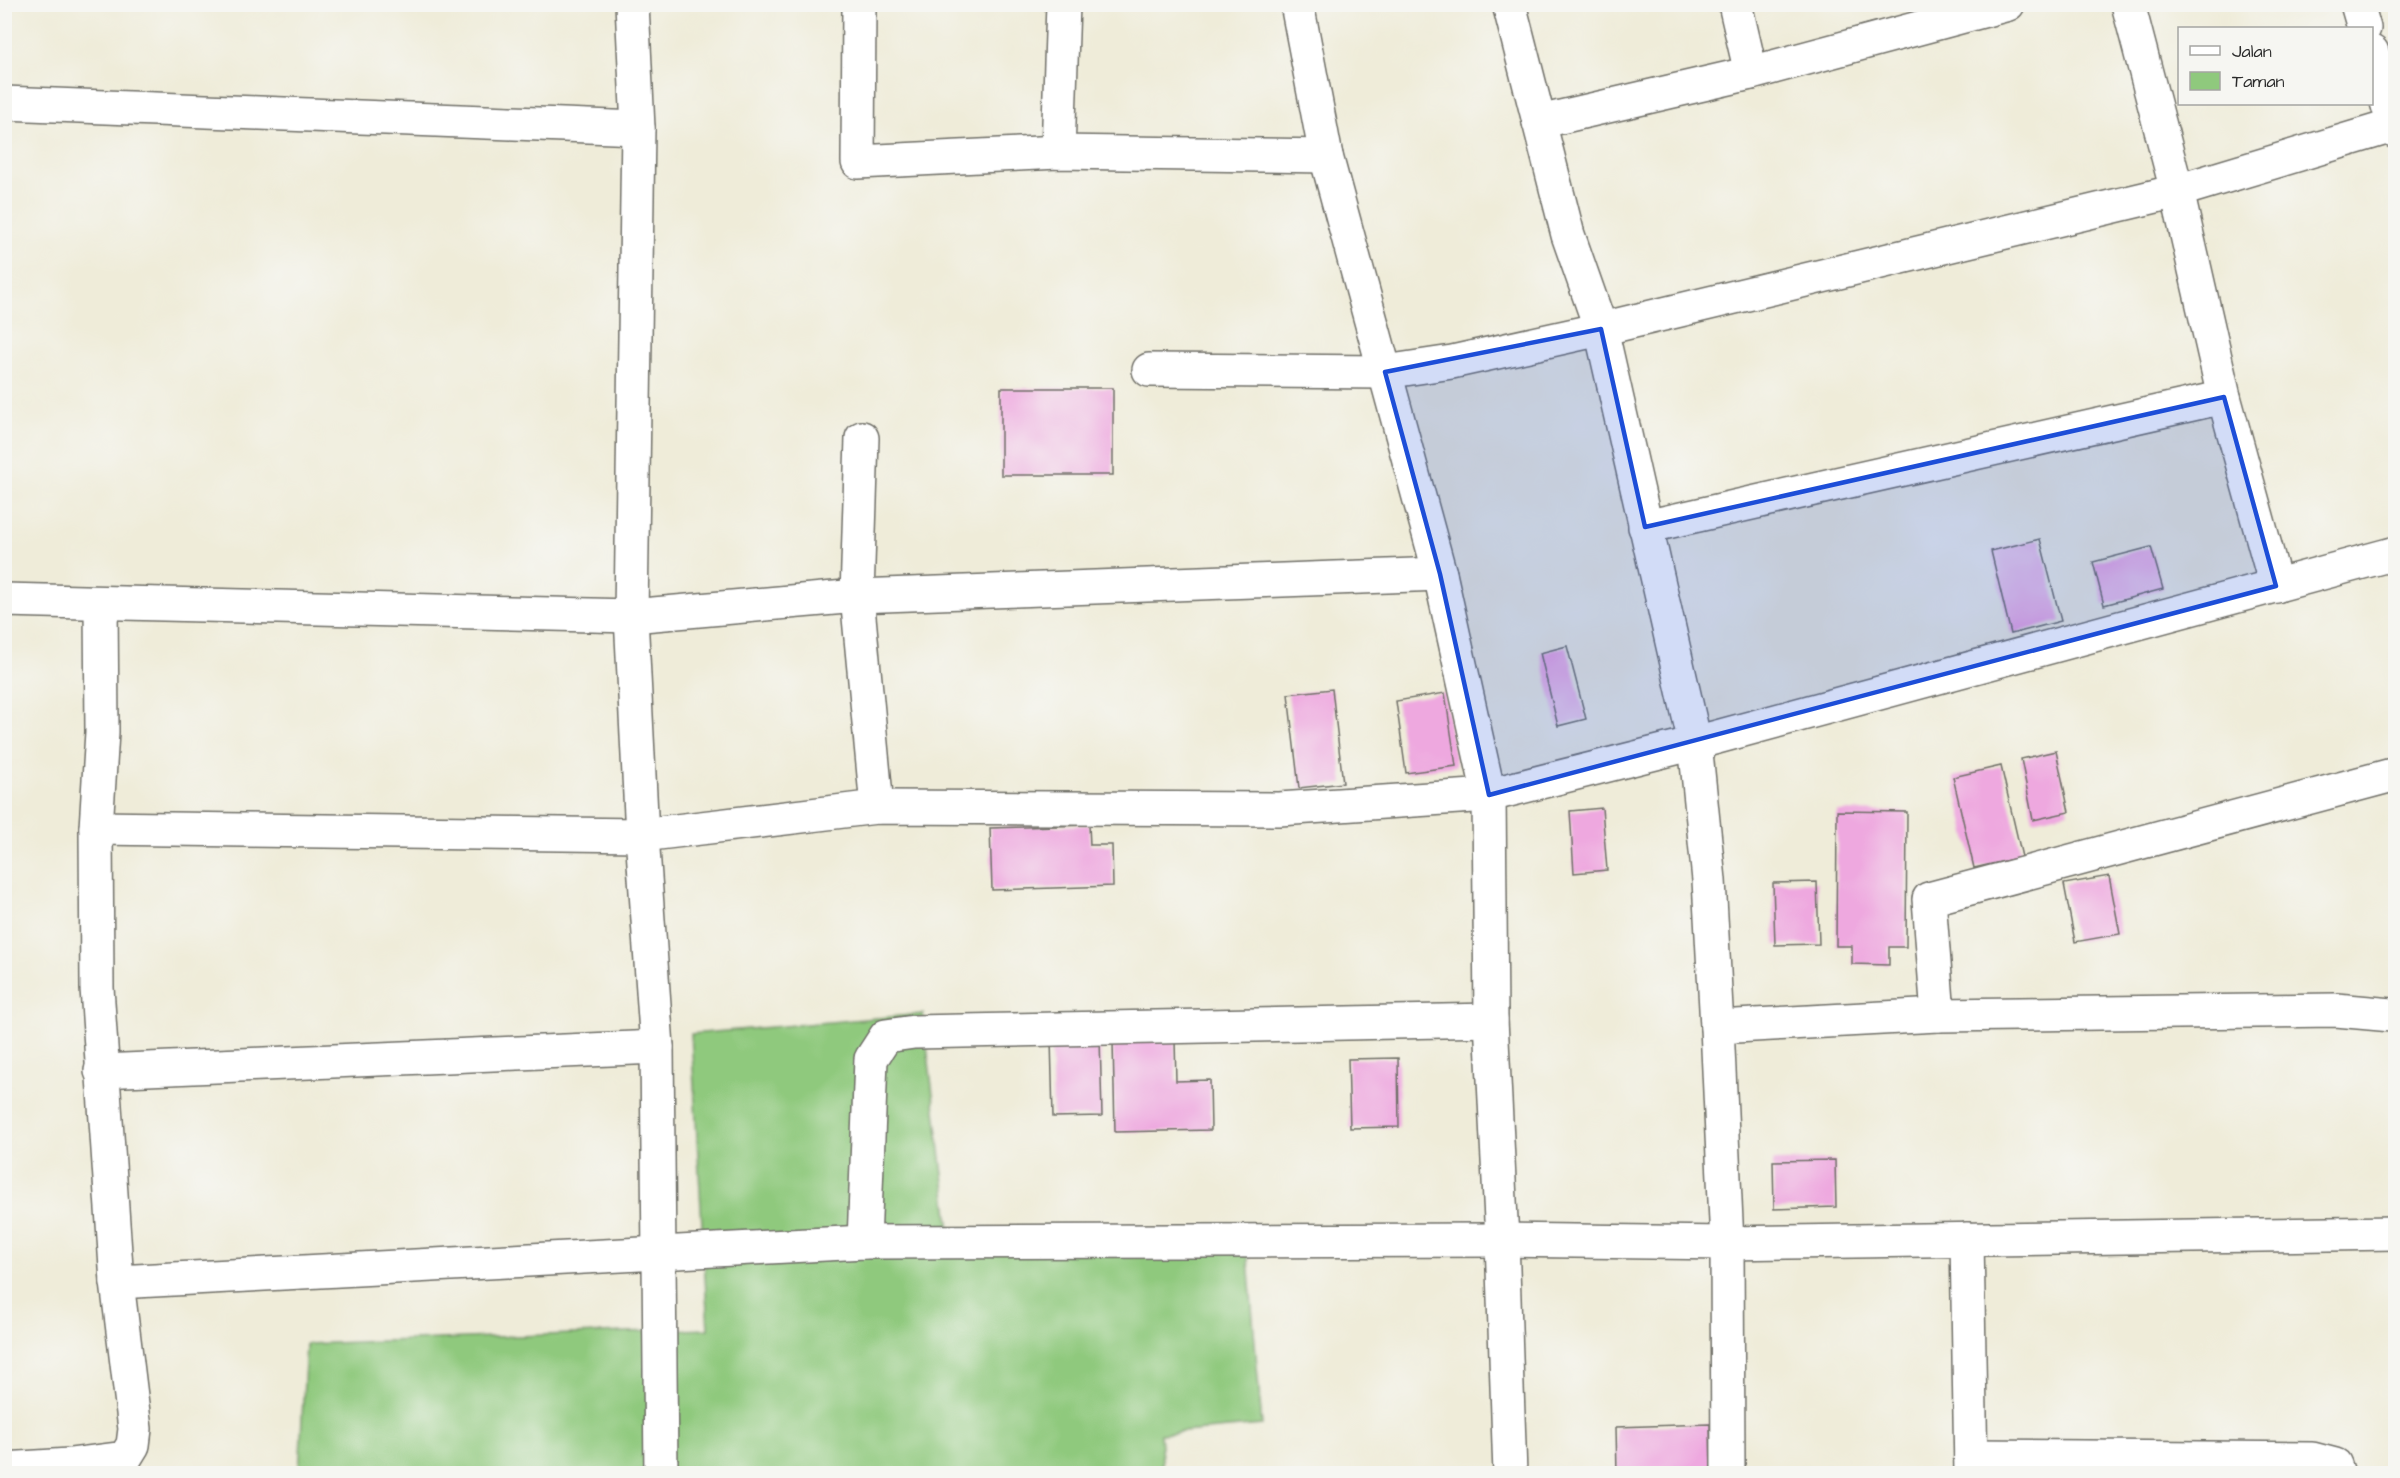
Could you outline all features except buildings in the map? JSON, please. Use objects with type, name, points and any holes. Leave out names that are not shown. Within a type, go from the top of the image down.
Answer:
[{"type":"street","points":[[632,4],[638,128],[631,616],[642,835],[657,1047],[661,1473]]},
{"type":"street","points":[[859,4],[858,162],[1058,152],[1326,156]]},
{"type":"street","points":[[1058,152],[1063,4]]},
{"type":"street","points":[[1297,4],[1326,156],[1440,574],[1489,795],[1491,1020],[1510,1473]]},
{"type":"street","points":[[1509,4],[1568,235],[1602,329],[1695,743],[1709,880],[1717,1027],[1726,1243],[1728,1473]]},
{"type":"street","points":[[1735,4],[1751,73]]},
{"type":"street","points":[[1539,122],[1751,73],[2008,4]]},
{"type":"street","points":[[2128,4],[2177,191],[2224,397],[2276,586]]},
{"type":"street","points":[[2357,4],[2364,27]]},
{"type":"street","points":[[1149,370],[1385,372],[1452,362],[1602,329],[2177,191],[2395,127],[2373,55]]},
{"type":"street","points":[[4,103],[638,128]]},
{"type":"street","points":[[1645,527],[2224,397]]},
{"type":"street","points":[[862,438],[857,596],[878,807]]},
{"type":"street","points":[[96,828],[642,835],[878,807],[1279,809],[1489,795],[1695,743],[2396,553]]},
{"type":"street","points":[[4,600],[631,616],[857,596],[1440,574]]},
{"type":"street","points":[[4,1469],[70,1469],[125,1458],[133,1446],[135,1429],[117,1282],[97,988],[96,828],[102,732],[100,603]]},
{"type":"street","points":[[1938,1015],[1929,899],[2396,774]]},
{"type":"street","points":[[1717,1027],[1938,1015],[2336,1010],[2396,1017]]},
{"type":"street","points":[[864,1242],[870,1059],[886,1036],[914,1032],[1491,1020]]},
{"type":"street","points":[[101,1071],[657,1047]]},
{"type":"street","points":[[117,1282],[864,1242],[1502,1240],[1726,1243],[2396,1233]]},
{"type":"street","points":[[1967,1239],[1971,1465],[2312,1459],[2335,1465],[2338,1473]]},
{"type":"highlighted area","points":[[1601,329],[1645,527],[2224,397],[2276,586],[1489,795],[1440,574],[1385,372]]},
{"type":"green space","points":[[923,1014],[950,1231],[1247,1248],[1262,1425],[1160,1434],[1163,1473],[299,1474],[306,1344],[708,1329],[691,1034]]}]
